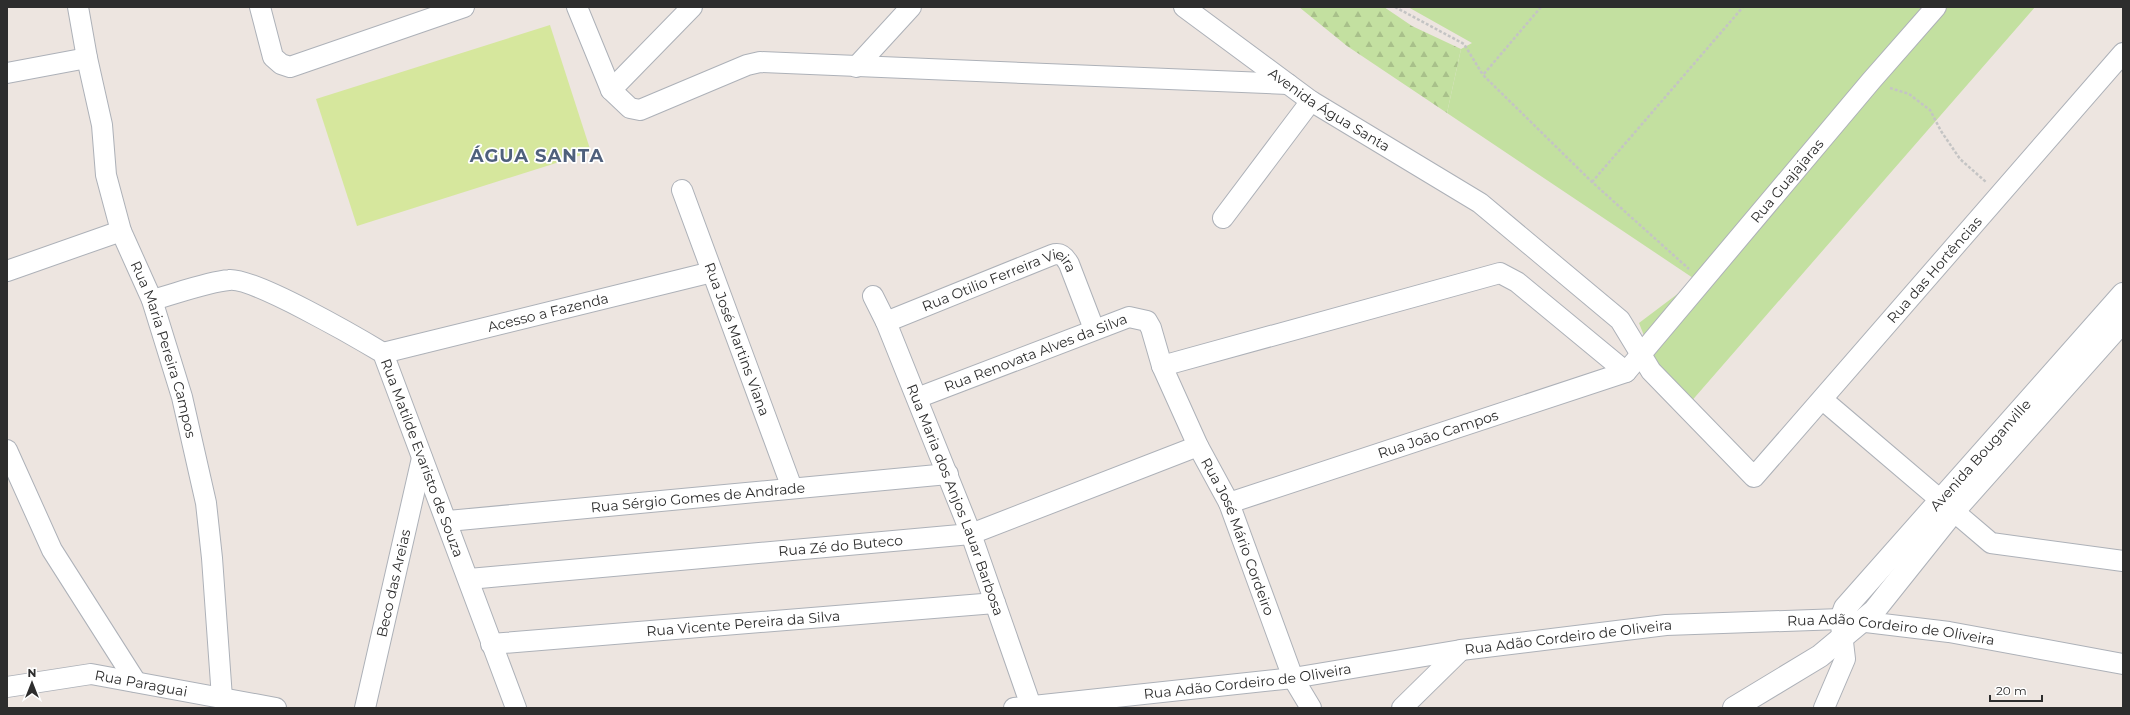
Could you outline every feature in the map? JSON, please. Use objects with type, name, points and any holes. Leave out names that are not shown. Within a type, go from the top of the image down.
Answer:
[{"type":"street","name":"Rua Maria Pereira Campos","points":[[78,7],[87,58],[102,125],[106,175],[121,231],[152,300],[182,397],[206,503],[212,558],[222,698]]},
{"type":"street","points":[[260,7],[273,57],[280,64],[290,67],[464,7]]},
{"type":"street","points":[[577,7],[611,90],[630,108],[640,110],[747,65],[760,62],[1288,84]]},
{"type":"street","points":[[611,90],[692,7]]},
{"type":"street","points":[[856,67],[911,7]]},
{"type":"street","name":"Avenida Água Santa","points":[[1184,7],[1311,101],[1480,203],[1620,320],[1651,371],[1745,468]]},
{"type":"street","name":"Rua Guajajaras","points":[[1640,355],[1871,81],[1936,7]]},
{"type":"street","name":"Rua das Hortências","points":[[1745,468],[1754,477],[1823,400],[2123,53]]},
{"type":"street","points":[[7,73],[87,58]]},
{"type":"street","points":[[1223,218],[1311,101]]},
{"type":"street","name":"Rua José Martins Viana","points":[[682,190],[792,488]]},
{"type":"street","points":[[7,271],[121,231]]},
{"type":"street","name":"Rua Otilio Ferreira Vieira","points":[[886,322],[1052,255],[1060,254],[1065,257],[1069,264],[1094,329]]},
{"type":"street","name":"Acesso a Fazenda","points":[[383,353],[712,272]]},
{"type":"street","points":[[1162,366],[1500,273],[1517,282],[1626,372],[1640,355]]},
{"type":"street","name":"Rua Matilde Evaristo de Souza","points":[[152,300],[230,280],[264,289],[352,334],[383,353],[422,458],[448,521],[491,644],[516,708]]},
{"type":"street","name":"Avenida Bouganville","points":[[1734,708],[1820,656],[1848,627],[1874,611],[1947,506],[2123,294]]},
{"type":"street","name":"Rua Maria dos Anjos Lauar Barbosa","points":[[873,296],[886,322],[918,398],[971,534],[996,603],[1023,707]]},
{"type":"street","name":"Rua Renovata Alves da Silva","points":[[918,398],[1094,329],[1129,317],[1147,321],[1152,328]]},
{"type":"street","name":"Avenida Bouganville","points":[[1947,506],[2123,321]]},
{"type":"street","name":"Rua José Mário Cordeiro","points":[[1152,328],[1162,366],[1198,446],[1229,503],[1293,678],[1311,708]]},
{"type":"street","name":"Rua João Campos","points":[[1229,503],[1626,372]]},
{"type":"street","points":[[1823,400],[1991,543],[2121,558]]},
{"type":"street","name":"Rua Zé do Buteco","points":[[469,580],[971,534],[1198,446]]},
{"type":"street","points":[[7,450],[52,550],[136,682]]},
{"type":"street","name":"Beco das Areias","points":[[365,708],[422,458]]},
{"type":"street","name":"Rua Sérgio Gomes de Andrade","points":[[448,521],[948,474]]},
{"type":"street","name":"Rua Vicente Pereira da Silva","points":[[491,644],[996,603]]},
{"type":"street","name":"Rua Adão Cordeiro de Oliveira","points":[[1023,707],[1293,678],[1461,650],[1666,625],[1848,627],[1949,632],[2123,664]]},
{"type":"street","points":[[1824,708],[1845,659],[1848,627]]},
{"type":"street","points":[[1402,708],[1461,650]]},
{"type":"street","name":"Rua Paraguai","points":[[7,687],[91,674],[276,708]]},
{"type":"path","points":[[1395,7],[1464,44],[1483,75],[1592,182],[1703,282]]},
{"type":"path","points":[[1483,75],[1541,7]]},
{"type":"path","points":[[1592,182],[1743,7]]},
{"type":"path","points":[[1871,81],[1909,94],[1930,110],[1941,131],[1960,159],[2000,195]]},
{"type":"green space","points":[[1299,7],[1384,7],[1412,26],[1461,49],[1447,113],[1347,46]]},
{"type":"green space","points":[[1408,7],[2035,7],[1689,404],[1656,366],[1639,323],[1696,280],[1447,113],[1461,49],[1472,43]]},
{"type":"green space","points":[[550,25],[591,152],[357,226],[316,99]]},
{"type":"district","name":"ÁGUA SANTA","points":[[537,156]]}]
